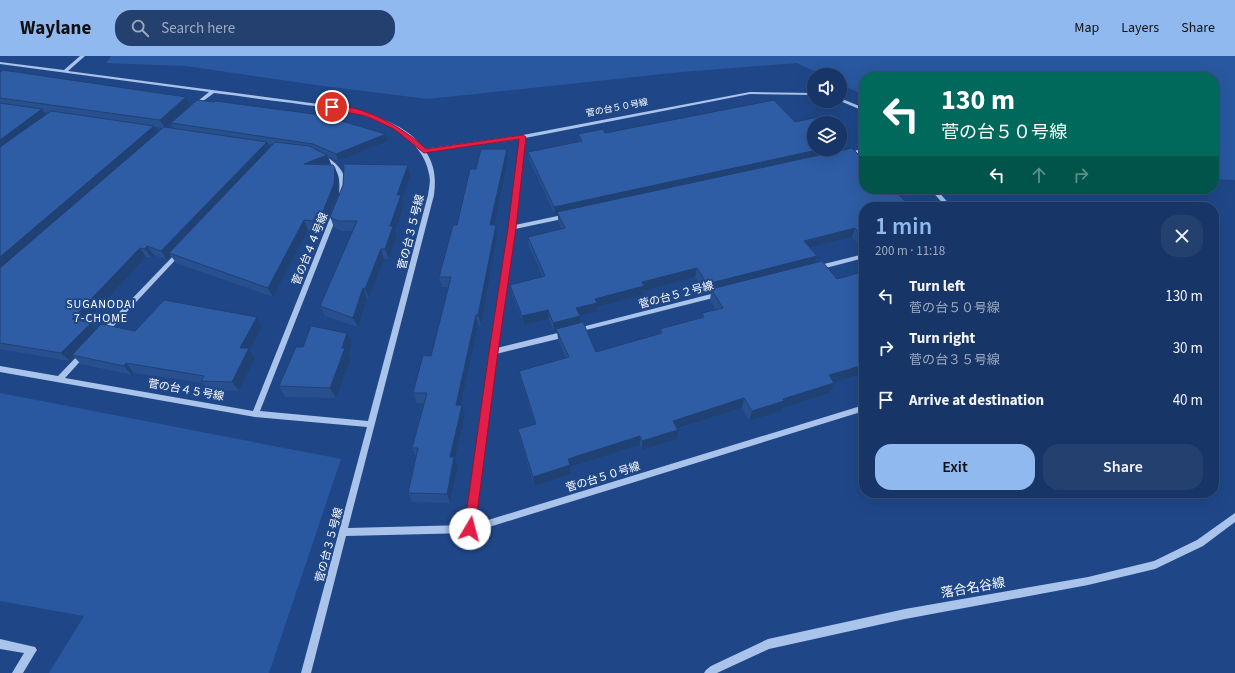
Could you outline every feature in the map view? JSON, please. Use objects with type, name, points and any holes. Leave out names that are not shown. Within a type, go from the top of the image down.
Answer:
[{"type":"street","points":[[64,72],[83,56]]},
{"type":"street","name":"菅の台３５号線","points":[[0,63],[347,109],[368,115],[396,128],[415,141],[424,151],[432,173],[431,194],[306,673]]},
{"type":"street","points":[[189,112],[212,92]]},
{"type":"street","name":"菅の台５０号線","points":[[424,151],[523,137],[750,93],[807,94]]},
{"type":"street","points":[[847,102],[859,108]]},
{"type":"street","points":[[470,529],[493,352],[512,228],[523,137]]},
{"type":"street","points":[[847,154],[859,151]]},
{"type":"street","points":[[314,153],[334,162],[343,177],[342,194],[339,201]]},
{"type":"street","points":[[937,194],[945,202]]},
{"type":"street","name":"菅の台４４号線","points":[[255,414],[336,208]]},
{"type":"street","points":[[512,228],[573,215]]},
{"type":"street","points":[[97,339],[185,246]]},
{"type":"street","points":[[810,270],[859,257]]},
{"type":"street","name":"菅の台５２号線","points":[[493,352],[725,292]]},
{"type":"street","points":[[59,380],[86,350]]},
{"type":"street","name":"菅の台４５号線","points":[[0,369],[255,414],[370,424]]},
{"type":"street","name":"菅の台５０号線","points":[[344,532],[470,529],[859,410]]},
{"type":"street","name":"落合名谷線","points":[[709,673],[714,669],[768,644],[905,614],[1088,581],[1155,565],[1200,543],[1235,516]]},
{"type":"street","points":[[0,644],[32,650],[17,673]]},
{"type":"shaded area","points":[[111,56],[1235,56],[1235,180],[1219,179],[1219,72],[859,72],[859,93],[847,87],[847,68],[807,68],[797,63],[681,72],[428,99],[316,85],[186,66],[106,63]]},
{"type":"shaded area","points":[[0,393],[341,459],[269,673],[49,673],[84,616],[0,601]]},
{"type":"building","points":[[3,70],[186,97],[160,120],[0,98],[0,72]]},
{"type":"building","points":[[197,100],[321,115],[386,134],[336,154],[313,144],[171,123]]},
{"type":"building","points":[[774,100],[795,122],[807,119],[807,152],[554,207],[528,152],[582,141],[578,134],[603,129],[605,133]]},
{"type":"building","points":[[0,103],[42,109],[0,140]]},
{"type":"building","points":[[51,111],[154,126],[0,257],[0,147]]},
{"type":"building","points":[[164,127],[267,142],[161,251],[147,246],[145,249],[140,248],[72,319],[91,323],[61,353],[0,343],[0,268]]},
{"type":"building","points":[[275,142],[309,146],[327,155],[304,164],[333,165],[335,168],[334,184],[322,214],[318,212],[313,221],[304,220],[268,288],[169,253]]},
{"type":"building","points":[[852,148],[859,155],[859,194],[898,194],[906,202],[859,202],[859,232],[855,228],[804,241],[817,256],[707,284],[697,268],[642,282],[644,286],[595,299],[597,303],[576,308],[580,316],[553,323],[548,310],[522,316],[510,285],[545,276],[528,237],[565,228],[557,212],[815,156],[847,156],[847,149]]},
{"type":"building","points":[[481,149],[507,149],[490,225],[496,225],[478,315],[476,315],[456,405],[462,405],[450,457],[454,457],[447,494],[408,493],[418,448],[412,448],[427,393],[413,393],[423,355],[431,356],[451,277],[439,277],[453,225],[457,225],[470,169],[476,169]]},
{"type":"building","points":[[342,164],[408,165],[397,195],[401,195],[390,226],[393,226],[385,249],[381,249],[365,289],[363,288],[353,318],[320,306],[357,221],[338,221],[330,217],[343,185],[344,167]]},
{"type":"building","points":[[822,261],[837,279],[859,273],[859,366],[829,375],[834,383],[783,399],[784,401],[752,411],[744,398],[673,421],[678,430],[642,441],[640,436],[568,459],[570,465],[533,477],[518,429],[536,424],[519,371],[569,357],[556,329],[583,322],[596,352],[662,333],[660,329],[704,317],[702,313],[723,308],[711,289]]},
{"type":"building","points":[[164,300],[257,317],[240,348],[249,348],[232,382],[201,381],[204,376],[126,363],[124,366],[72,355],[101,324],[135,331]]},
{"type":"building","points":[[311,326],[347,333],[342,348],[345,348],[330,388],[279,386],[296,347],[303,347]]},
{"type":"district","name":"SUGANODAI 7-CHOME","points":[[101,311]]},
{"type":"route","points":[[332,107],[347,109],[368,115],[396,128],[415,141],[424,151],[523,137],[512,228],[493,352],[470,529]]}]
